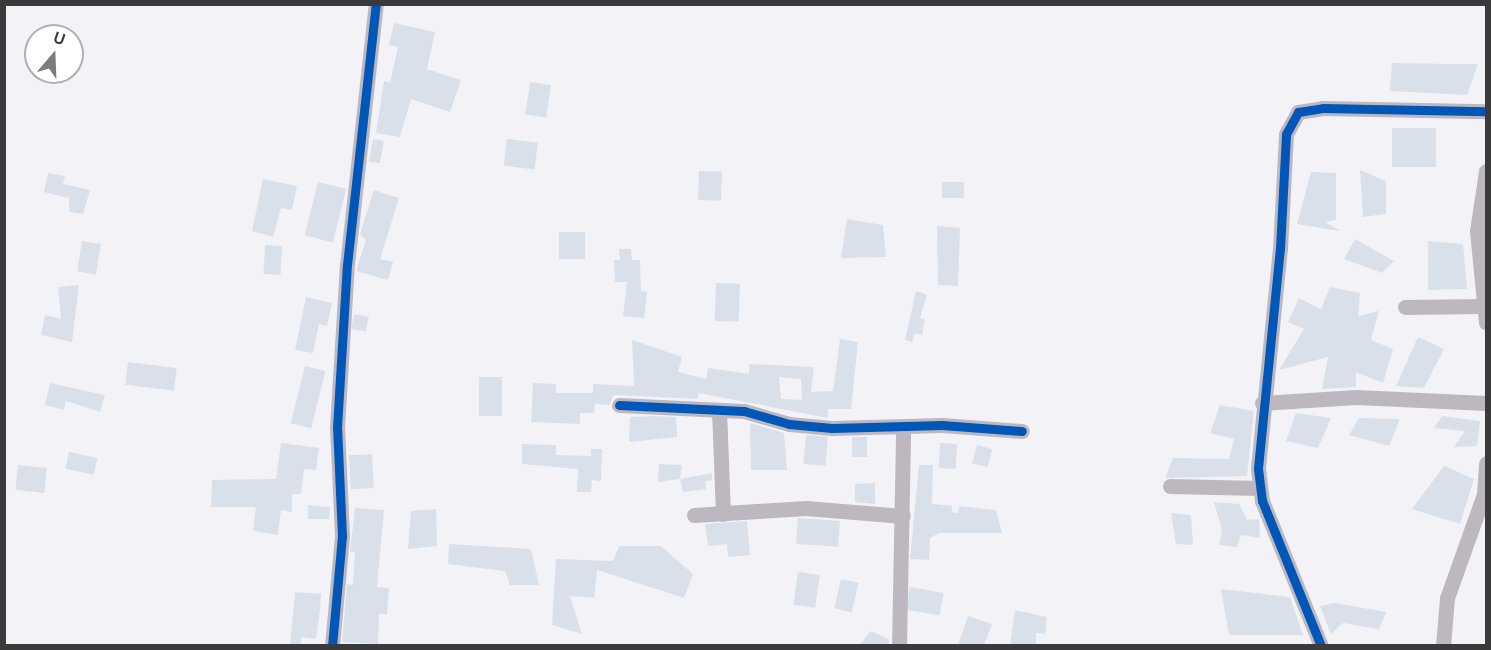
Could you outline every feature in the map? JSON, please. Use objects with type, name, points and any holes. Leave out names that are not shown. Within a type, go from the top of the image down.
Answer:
[{"type":"street","points":[[333,645],[342,536],[337,427],[347,265],[376,4]]},
{"type":"street","points":[[1321,645],[1306,618],[1259,488],[1262,403],[1290,122],[1298,112],[1323,108],[1486,111]]},
{"type":"street","points":[[1486,171],[1477,231],[1486,323]]},
{"type":"street","points":[[1405,308],[1483,306]]},
{"type":"street","points":[[1262,403],[1356,397],[1486,404]]},
{"type":"street","points":[[619,405],[744,411],[821,427],[903,428],[942,425],[1022,431]]},
{"type":"street","points":[[719,410],[723,514]]},
{"type":"street","points":[[899,645],[903,428]]},
{"type":"street","points":[[1443,645],[1447,598],[1484,494],[1486,463]]},
{"type":"street","points":[[1170,486],[1259,488]]},
{"type":"street","points":[[694,515],[806,508],[903,516]]},
{"type":"building","points":[[394,23],[435,32],[427,69],[461,80],[450,112],[411,99],[400,137],[376,133],[384,81],[390,83],[398,47],[389,45]]},
{"type":"building","points":[[1392,63],[1478,64],[1467,95],[1390,91]]},
{"type":"building","points":[[530,82],[551,85],[546,118],[525,115]]},
{"type":"building","points":[[1392,128],[1436,128],[1436,167],[1392,167]]},
{"type":"building","points":[[373,139],[384,141],[380,164],[369,162]]},
{"type":"building","points":[[507,139],[538,143],[534,170],[504,166]]},
{"type":"building","points":[[1360,170],[1386,181],[1386,214],[1363,217]]},
{"type":"building","points":[[699,171],[722,172],[721,201],[698,200]]},
{"type":"building","points":[[1311,172],[1336,173],[1336,220],[1325,222],[1340,231],[1297,224]]},
{"type":"building","points":[[48,173],[65,176],[63,184],[90,190],[83,214],[69,212],[69,198],[44,192]]},
{"type":"building","points":[[263,179],[297,186],[292,210],[281,208],[273,237],[252,231]]},
{"type":"building","points":[[318,182],[346,189],[333,242],[305,235]]},
{"type":"building","points":[[942,182],[964,182],[964,198],[942,198]]},
{"type":"building","points":[[374,190],[399,198],[380,259],[393,262],[388,280],[356,271],[366,240],[360,234]]},
{"type":"building","points":[[847,219],[883,225],[886,257],[841,258]]},
{"type":"building","points":[[937,226],[960,228],[958,286],[938,285]]},
{"type":"building","points":[[559,232],[585,232],[585,259],[559,259]]},
{"type":"building","points":[[1355,239],[1394,261],[1382,273],[1344,259]]},
{"type":"building","points":[[82,241],[101,244],[96,275],[77,272]]},
{"type":"building","points":[[1428,241],[1463,244],[1467,289],[1428,290]]},
{"type":"building","points":[[265,245],[282,246],[280,275],[263,274]]},
{"type":"building","points":[[619,249],[631,249],[632,260],[640,260],[641,291],[647,292],[644,318],[623,316],[627,282],[615,282],[614,260],[620,260]]},
{"type":"building","points":[[716,283],[740,284],[739,322],[715,321]]},
{"type":"building","points":[[79,285],[72,342],[41,335],[45,315],[61,319],[58,287]]},
{"type":"building","points":[[1330,287],[1360,293],[1358,316],[1379,311],[1371,340],[1393,349],[1383,383],[1356,372],[1356,387],[1322,389],[1328,357],[1279,370],[1304,329],[1288,322],[1299,298],[1321,309]]},
{"type":"building","points":[[916,291],[927,295],[920,318],[925,319],[922,335],[915,333],[912,342],[905,340]]},
{"type":"building","points":[[306,297],[332,303],[327,326],[319,324],[313,353],[295,350]]},
{"type":"building","points":[[354,314],[369,317],[366,332],[351,329]]},
{"type":"building","points":[[1418,337],[1444,349],[1424,388],[1396,386]]},
{"type":"building","points":[[840,339],[858,342],[851,409],[828,409],[828,418],[699,393],[697,399],[614,395],[609,405],[595,404],[594,413],[580,413],[580,424],[531,422],[533,383],[556,384],[556,393],[593,393],[593,384],[634,386],[632,340],[682,357],[678,372],[706,379],[708,368],[749,374],[749,364],[814,367],[811,392],[833,391]],"holes":[[[779,377],[801,379],[802,400],[781,399]]]},
{"type":"building","points":[[128,362],[177,368],[174,391],[125,385]]},
{"type":"building","points":[[305,366],[325,371],[311,428],[291,423]]},
{"type":"building","points":[[479,377],[502,377],[502,416],[479,416]]},
{"type":"building","points":[[50,383],[105,395],[100,412],[66,401],[64,410],[45,405]]},
{"type":"building","points":[[1220,405],[1254,411],[1247,476],[1165,478],[1173,458],[1229,459],[1234,439],[1210,433]]},
{"type":"building","points":[[1296,413],[1331,418],[1318,448],[1286,441]]},
{"type":"building","points":[[1442,416],[1480,421],[1477,446],[1454,447],[1465,431],[1434,428]]},
{"type":"building","points":[[630,417],[676,417],[677,437],[629,442]]},
{"type":"building","points":[[1359,418],[1400,419],[1389,446],[1349,435]]},
{"type":"building","points":[[750,423],[784,433],[787,470],[751,470]]},
{"type":"building","points":[[806,435],[828,437],[825,466],[803,464]]},
{"type":"building","points":[[852,437],[867,437],[867,457],[852,457]]},
{"type":"building","points":[[281,443],[319,448],[316,470],[304,469],[301,494],[292,494],[292,512],[281,510],[278,535],[253,531],[256,507],[211,507],[212,480],[276,479]]},
{"type":"building","points":[[940,443],[957,444],[956,469],[939,468]]},
{"type":"building","points":[[522,444],[556,445],[556,455],[591,456],[591,449],[602,449],[601,481],[592,480],[591,492],[577,492],[578,469],[522,464]]},
{"type":"building","points":[[977,445],[992,449],[988,467],[972,463]]},
{"type":"building","points":[[69,452],[97,458],[94,475],[65,469]]},
{"type":"building","points":[[372,454],[374,488],[351,489],[349,455]]},
{"type":"building","points":[[659,464],[682,465],[680,479],[658,482]]},
{"type":"building","points":[[18,465],[47,468],[44,493],[15,490]]},
{"type":"building","points":[[919,465],[933,465],[932,504],[952,506],[952,512],[958,513],[959,506],[996,510],[1002,533],[939,533],[930,538],[929,560],[910,559]]},
{"type":"building","points":[[1444,466],[1474,479],[1460,524],[1412,509]]},
{"type":"building","points":[[712,473],[712,480],[705,481],[706,489],[683,492],[680,479]]},
{"type":"building","points":[[875,483],[875,504],[855,502],[855,484]]},
{"type":"building","points":[[1214,502],[1239,504],[1247,520],[1259,519],[1260,538],[1241,535],[1237,547],[1219,545],[1222,530]]},
{"type":"building","points":[[308,505],[330,507],[329,519],[308,519]]},
{"type":"building","points":[[355,508],[384,510],[377,587],[389,588],[387,614],[379,614],[378,644],[342,642],[347,584],[353,585],[355,552],[350,552]]},
{"type":"building","points":[[436,509],[437,546],[408,549],[411,511]]},
{"type":"building","points":[[1171,513],[1191,515],[1193,545],[1176,544]]},
{"type":"building","points":[[798,518],[840,521],[838,547],[796,544]]},
{"type":"building","points":[[747,521],[750,555],[728,557],[727,544],[708,546],[705,524]]},
{"type":"building","points":[[449,544],[531,549],[539,585],[510,585],[505,571],[448,564]]},
{"type":"building","points":[[619,546],[661,546],[693,574],[684,598],[597,570],[594,598],[570,596],[582,634],[552,625],[556,559],[613,561]]},
{"type":"building","points":[[798,572],[820,575],[815,608],[793,605]]},
{"type":"building","points":[[841,579],[859,583],[852,612],[834,608]]},
{"type":"building","points":[[910,587],[943,593],[939,616],[906,610]]},
{"type":"building","points":[[1221,589],[1290,597],[1303,635],[1229,635]]},
{"type":"building","points":[[295,592],[321,594],[316,639],[301,637],[301,645],[290,645]]},
{"type":"building","points":[[1335,603],[1386,612],[1379,629],[1343,623],[1331,634],[1320,606]]},
{"type":"building","points":[[1015,610],[1047,617],[1045,634],[1036,633],[1036,645],[1010,645]]},
{"type":"building","points":[[968,616],[992,624],[984,645],[958,645]]},
{"type":"building","points":[[870,631],[889,639],[889,645],[860,645]]},
{"type":"cycle path","points":[[332,646],[342,536],[337,427],[347,265],[376,4]]},
{"type":"cycle path","points":[[1321,646],[1262,501],[1258,468],[1280,249],[1286,134],[1298,112],[1323,108],[1486,111]]},
{"type":"cycle path","points":[[619,405],[744,411],[789,424],[832,428],[942,425],[1022,431]]}]
